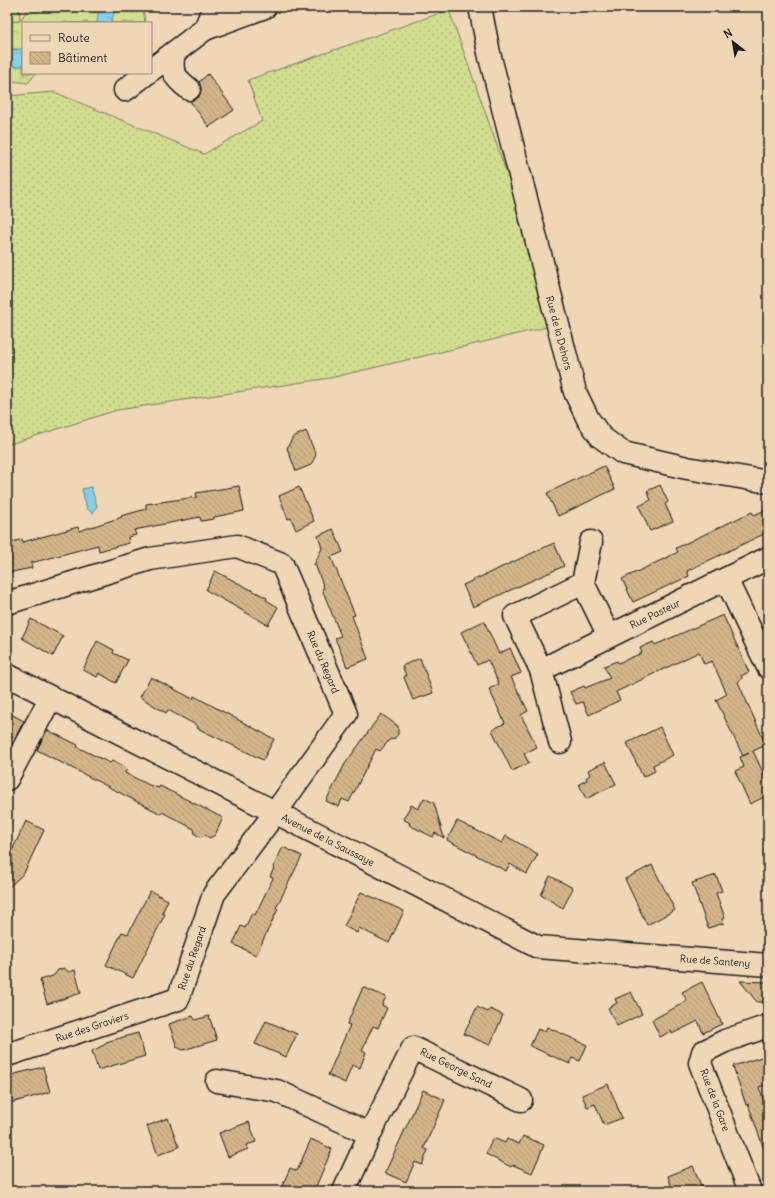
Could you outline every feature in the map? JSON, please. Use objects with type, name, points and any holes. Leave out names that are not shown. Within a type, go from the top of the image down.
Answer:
[{"type":"street","points":[[205,29],[214,7]]},
{"type":"street","points":[[152,69],[205,29],[265,7]]},
{"type":"street","name":"Rue de la Dehors","points":[[480,7],[489,53],[575,392],[588,419],[601,437],[623,453],[687,468],[768,482]]},
{"type":"street","points":[[174,53],[171,66],[176,79],[189,89]]},
{"type":"street","points":[[125,90],[146,74]]},
{"type":"street","points":[[591,542],[583,583],[609,636]]},
{"type":"street","name":"Rue du Regard","points":[[7,603],[150,559],[237,546],[282,564],[346,714],[275,813],[214,894],[178,999]]},
{"type":"street","name":"Rue Pasteur","points":[[541,670],[768,558]]},
{"type":"street","points":[[726,579],[768,667]]},
{"type":"street","points":[[560,742],[541,670],[515,616],[583,583]]},
{"type":"street","name":"Avenue de la Saussaye","points":[[7,676],[538,947],[662,957]]},
{"type":"street","points":[[7,779],[50,699]]},
{"type":"street","name":"Rue de Santeny","points":[[662,957],[768,965]]},
{"type":"street","name":"Rue des Graviers","points":[[7,1055],[178,999]]},
{"type":"street","name":"Rue de la Gare","points":[[750,1191],[700,1063],[703,1052],[725,1041],[768,1026]]},
{"type":"street","name":"Rue George Sand","points":[[344,1191],[370,1134],[413,1048],[521,1100]]},
{"type":"street","points":[[217,1081],[277,1091],[370,1134]]},
{"type":"green space","points":[[7,7],[19,7],[20,21],[7,22]]},
{"type":"green space","points":[[29,7],[71,7],[73,13],[77,7],[143,7],[145,22],[22,22],[22,74],[35,74],[28,83],[12,81],[12,71],[7,72],[7,22],[20,21]]},
{"type":"green space","points":[[449,10],[560,324],[330,378],[117,410],[7,445],[7,96],[54,92],[204,154],[262,121],[248,80]]},
{"type":"water","points":[[99,7],[116,7],[111,22],[97,22]]},
{"type":"water","points":[[22,49],[22,66],[7,67],[7,50]]},
{"type":"water","points":[[91,487],[97,506],[93,513],[87,509],[82,489]]},
{"type":"building","points":[[208,74],[234,110],[209,127],[190,101],[199,97],[201,91],[199,82]]},
{"type":"building","points":[[306,431],[316,455],[311,465],[296,471],[287,448],[293,437]]},
{"type":"building","points":[[604,466],[615,489],[558,516],[547,493]]},
{"type":"building","points":[[660,485],[668,502],[665,504],[673,521],[650,531],[639,506],[651,500],[647,491]]},
{"type":"building","points":[[239,486],[244,511],[214,517],[214,519],[201,521],[200,517],[134,530],[136,535],[128,537],[129,543],[99,551],[98,545],[31,563],[32,568],[7,573],[7,544],[22,539],[23,542],[78,527],[79,531],[146,509],[146,504],[197,497],[196,493]]},
{"type":"building","points":[[299,487],[314,521],[296,530],[291,518],[288,519],[279,496]]},
{"type":"building","points":[[768,509],[768,532],[687,571],[689,576],[633,602],[622,579],[678,552],[676,548],[752,512],[754,515]]},
{"type":"building","points":[[333,529],[343,552],[331,557],[355,615],[352,616],[368,659],[347,667],[335,638],[341,636],[322,589],[324,588],[315,564],[314,565],[322,548],[318,536]]},
{"type":"building","points":[[554,543],[564,566],[473,607],[463,585]]},
{"type":"building","points":[[215,571],[267,598],[266,600],[278,607],[268,625],[206,590]]},
{"type":"building","points":[[723,615],[749,672],[741,676],[742,679],[738,682],[766,745],[753,751],[768,783],[768,795],[750,804],[735,771],[744,767],[740,757],[743,756],[716,700],[727,694],[712,661],[704,664],[699,652],[616,692],[620,700],[589,715],[583,702],[576,704],[570,692],[610,678],[604,666],[617,661],[618,663],[642,653],[640,648],[653,642],[655,645]]},
{"type":"building","points":[[31,619],[63,636],[53,656],[22,638]]},
{"type":"building","points":[[484,621],[499,654],[510,648],[521,673],[511,677],[528,711],[521,715],[537,747],[524,754],[529,763],[512,771],[492,730],[505,723],[489,689],[499,684],[488,660],[477,665],[461,632]]},
{"type":"building","points":[[97,641],[114,650],[113,653],[128,660],[116,683],[99,673],[97,677],[83,670]]},
{"type":"building","points":[[420,658],[433,693],[413,700],[404,677],[406,675],[402,666]]},
{"type":"building","points":[[151,677],[193,699],[194,696],[274,739],[263,760],[197,728],[198,726],[168,710],[166,713],[140,697]]},
{"type":"building","points":[[7,712],[24,721],[15,738],[7,734]]},
{"type":"building","points":[[381,714],[398,726],[398,734],[394,739],[389,740],[380,751],[376,749],[349,802],[342,799],[339,807],[326,801],[345,764]]},
{"type":"building","points":[[660,727],[673,755],[653,765],[655,771],[643,777],[627,743]]},
{"type":"building","points":[[47,730],[110,763],[112,761],[118,764],[127,769],[125,773],[149,785],[159,788],[160,786],[223,818],[215,835],[210,838],[205,835],[200,837],[195,834],[194,829],[162,812],[161,814],[37,750]]},
{"type":"building","points":[[605,762],[616,784],[586,799],[579,784],[587,780],[586,778],[590,775],[588,770]]},
{"type":"building","points":[[424,798],[434,803],[444,838],[435,833],[433,837],[409,825],[410,823],[403,819],[411,805],[418,809]]},
{"type":"building","points":[[26,821],[44,830],[24,873],[7,889],[7,861]]},
{"type":"building","points":[[457,821],[502,843],[506,836],[538,854],[527,874],[510,864],[506,871],[447,840]]},
{"type":"building","points":[[283,847],[302,856],[276,908],[278,909],[256,955],[233,944],[241,926],[245,928],[252,913],[255,915],[273,878],[270,877],[274,868],[273,867]]},
{"type":"building","points":[[652,865],[675,910],[647,925],[625,879]]},
{"type":"building","points":[[716,875],[722,891],[716,893],[725,918],[722,919],[724,923],[708,928],[692,883]]},
{"type":"building","points":[[550,876],[573,888],[563,908],[541,895]]},
{"type":"building","points":[[150,891],[168,900],[162,913],[165,914],[133,978],[106,965],[122,932],[128,934]]},
{"type":"building","points":[[361,892],[404,911],[389,943],[359,928],[357,933],[344,926]]},
{"type":"building","points":[[64,968],[69,972],[75,970],[81,993],[47,1004],[40,980],[53,976],[58,970]]},
{"type":"building","points":[[740,981],[768,982],[768,1002],[757,1002]]},
{"type":"building","points":[[702,982],[722,1024],[703,1033],[698,1021],[672,1034],[671,1031],[660,1037],[652,1020],[687,1001],[682,992]]},
{"type":"building","points":[[363,987],[386,997],[382,1005],[387,1008],[378,1028],[373,1026],[362,1050],[366,1052],[360,1068],[352,1065],[345,1083],[328,1075],[350,1025],[347,1024]]},
{"type":"building","points":[[631,992],[642,1014],[617,1026],[608,1008],[617,1003],[615,999]]},
{"type":"building","points":[[477,1007],[488,1012],[490,1009],[503,1015],[490,1045],[464,1034]]},
{"type":"building","points":[[193,1016],[195,1020],[209,1016],[217,1040],[183,1050],[177,1047],[169,1024]]},
{"type":"building","points":[[266,1021],[297,1034],[286,1057],[255,1044]]},
{"type":"building","points":[[547,1027],[587,1045],[580,1061],[572,1058],[570,1064],[530,1046],[538,1029],[545,1032]]},
{"type":"building","points":[[138,1033],[145,1056],[98,1070],[92,1051],[106,1044],[106,1042]]},
{"type":"building","points":[[768,1055],[768,1084],[759,1087],[768,1111],[768,1155],[766,1155],[748,1104],[746,1105],[733,1066]]},
{"type":"building","points":[[43,1067],[50,1092],[7,1104],[7,1076]]},
{"type":"building","points":[[608,1084],[622,1118],[604,1125],[595,1104],[587,1107],[582,1095]]},
{"type":"building","points":[[423,1090],[445,1100],[424,1148],[428,1150],[422,1165],[415,1162],[406,1182],[385,1173]]},
{"type":"building","points":[[168,1118],[179,1147],[158,1155],[147,1126]]},
{"type":"building","points":[[249,1122],[256,1142],[246,1145],[248,1149],[228,1157],[219,1133]]},
{"type":"building","points":[[523,1136],[544,1145],[532,1173],[513,1165],[511,1167],[486,1154],[493,1138],[505,1143],[507,1139],[519,1144]]},
{"type":"building","points":[[311,1139],[332,1149],[314,1191],[280,1191],[290,1168],[297,1171]]},
{"type":"building","points":[[693,1166],[702,1188],[693,1191],[673,1191],[668,1176]]}]
